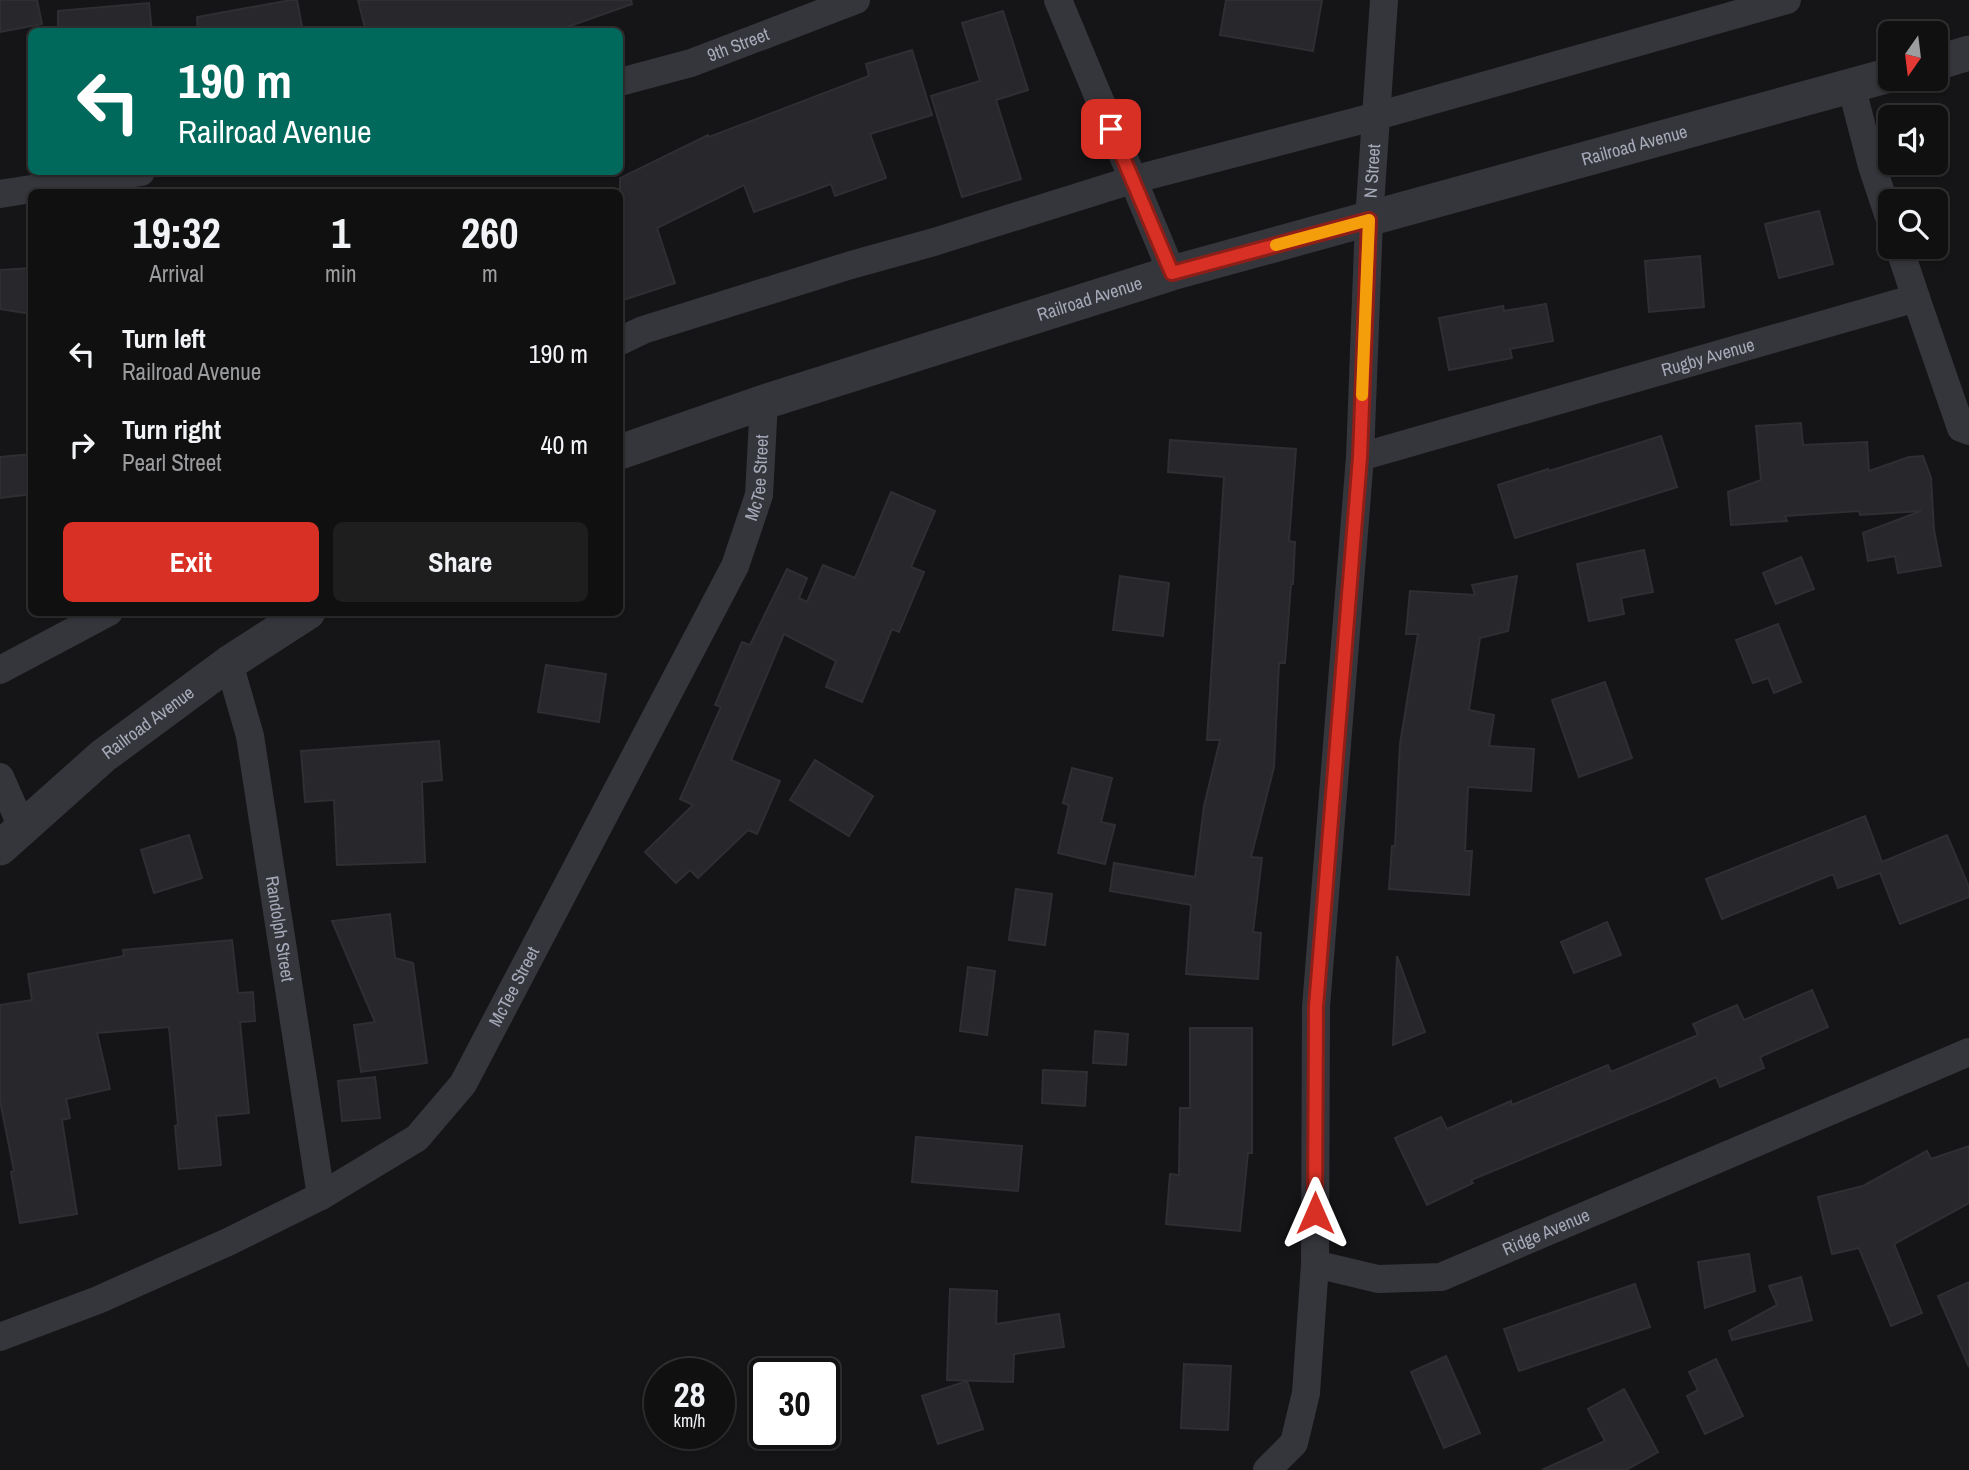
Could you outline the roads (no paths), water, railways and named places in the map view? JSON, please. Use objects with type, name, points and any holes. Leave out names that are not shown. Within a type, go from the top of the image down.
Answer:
[{"type":"street","name":"9th Street","points":[[623,81],[691,63],[856,0]]},
{"type":"street","points":[[1058,0],[1172,273]]},
{"type":"street","name":"N Street","points":[[1315,1264],[1316,1007],[1360,457],[1369,220],[1384,0]]},
{"type":"street","points":[[623,340],[643,330],[850,265],[934,242],[1132,180],[1377,116],[1787,0]]},
{"type":"street","points":[[1948,59],[1969,53]]},
{"type":"street","name":"Railroad Avenue","points":[[623,451],[764,402],[1172,273],[1878,78]]},
{"type":"street","points":[[1851,85],[1880,189]]},
{"type":"street","points":[[32,189],[122,175]]},
{"type":"street","points":[[0,194],[28,190]]},
{"type":"street","points":[[1903,259],[1961,428],[1969,431]]},
{"type":"street","name":"Rugby Avenue","points":[[1360,457],[1916,298]]},
{"type":"street","name":"McTee Street","points":[[0,1337],[110,1294],[228,1242],[321,1196],[417,1138],[463,1084],[735,566],[759,495],[764,402]]},
{"type":"street","points":[[0,670],[101,616]]},
{"type":"street","name":"Railroad Avenue","points":[[11,838],[103,756],[229,663],[303,616]]},
{"type":"street","name":"Randolph Street","points":[[229,663],[250,736],[321,1196]]},
{"type":"street","points":[[0,777],[11,838]]},
{"type":"street","name":"Ridge Avenue","points":[[1315,1264],[1378,1279],[1441,1277],[1969,1052]]},
{"type":"street","points":[[1267,1470],[1294,1443],[1306,1393],[1315,1264]]}]
